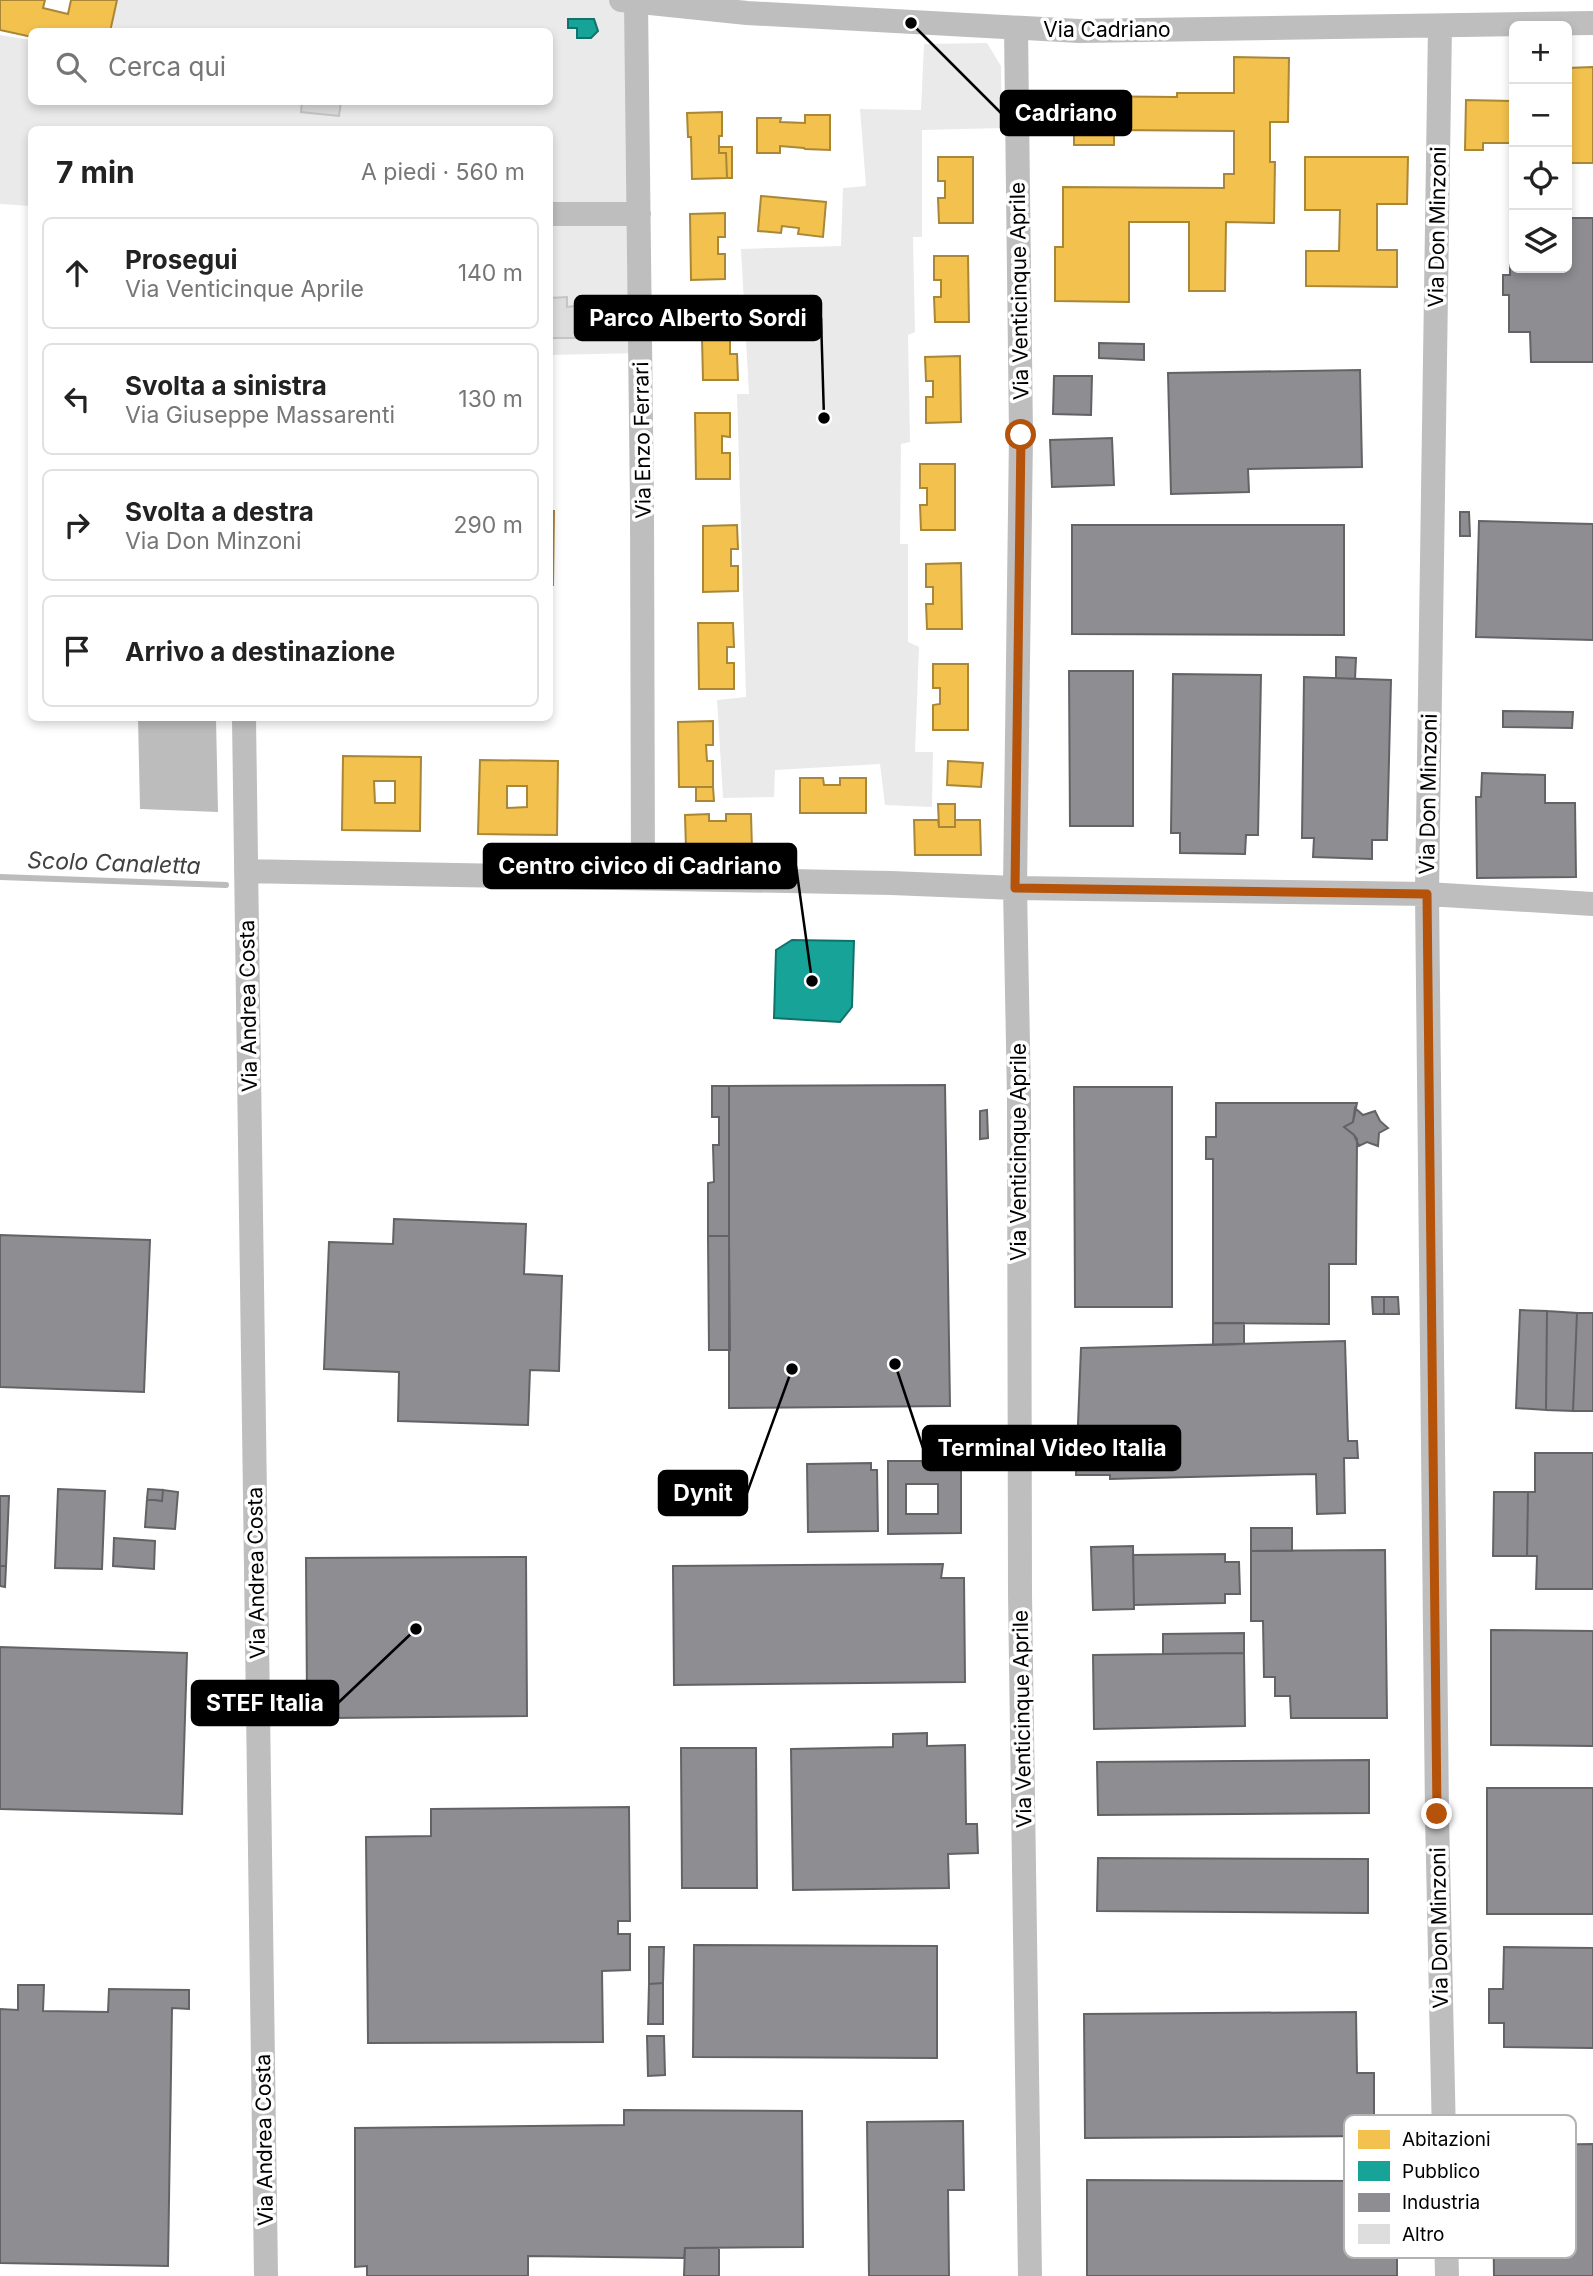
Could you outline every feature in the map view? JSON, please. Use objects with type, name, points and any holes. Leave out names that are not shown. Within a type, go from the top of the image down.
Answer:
[{"type":"street","name":"Via Cadriano","points":[[640,2],[747,13],[1079,32],[1593,23]]},
{"type":"street","name":"Via Enzo Ferrari","points":[[640,2],[643,878]]},
{"type":"street","name":"Via Don Minzoni","points":[[1440,26],[1427,894],[1437,1814],[1444,2115]]},
{"type":"street","name":"Via Venticinque Aprile","points":[[1016,28],[1021,435],[1015,888],[1019,1097],[1020,1594],[1030,2276]]},
{"type":"street","points":[[553,215],[639,214]]},
{"type":"street","name":"Via Andrea Costa","points":[[244,721],[266,2276]]},
{"type":"street","points":[[246,871],[1427,894],[1593,904]]},
{"type":"street","name":"Via Don Minzoni","points":[[1447,2258],[1447,2276]]},
{"type":"shaded area","points":[[115,0],[634,0],[641,353],[553,355],[553,126],[28,126],[28,206],[0,204],[0,35],[28,40],[28,105],[553,105],[553,28],[112,28]]},
{"type":"shaded area","points":[[987,43],[1001,66],[1002,128],[922,130],[922,237],[913,237],[915,332],[908,335],[910,442],[901,444],[900,544],[908,544],[908,642],[919,647],[915,752],[933,752],[932,807],[885,805],[880,764],[775,770],[774,797],[723,798],[717,700],[746,697],[737,394],[749,394],[741,249],[841,246],[843,188],[866,186],[860,109],[921,110],[924,44]]},
{"type":"shaded area","points":[[138,721],[216,721],[218,812],[140,809]]},
{"type":"building: Abitazioni","points":[[0,0],[45,0],[43,8],[68,14],[71,0],[117,0],[111,28],[28,28],[28,36],[0,30]]},
{"type":"building: Abitazioni","points":[[1234,57],[1289,58],[1288,122],[1270,122],[1270,162],[1275,162],[1274,223],[1226,222],[1225,291],[1189,291],[1189,222],[1129,222],[1129,302],[1055,301],[1055,247],[1063,247],[1063,187],[1224,188],[1224,174],[1234,174],[1234,131],[1114,130],[1114,145],[1074,145],[1074,96],[1177,97],[1177,93],[1234,93]]},
{"type":"building: Abitazioni","points":[[1593,67],[1593,163],[1572,163],[1572,68]]},
{"type":"building: Abitazioni","points":[[1466,100],[1509,101],[1509,143],[1483,143],[1483,150],[1465,150]]},
{"type":"building: Abitazioni","points":[[722,112],[719,153],[726,153],[727,178],[692,179],[691,137],[688,137],[687,113]]},
{"type":"building: Abitazioni","points":[[805,115],[830,115],[830,150],[780,146],[780,153],[757,153],[757,118],[781,118],[780,122],[805,123]]},
{"type":"building: Abitazioni","points":[[719,147],[732,147],[732,178],[727,178],[726,153],[719,153]]},
{"type":"building: Abitazioni","points":[[938,157],[973,157],[973,223],[939,223],[938,198],[945,198],[945,181],[938,181]]},
{"type":"building: Abitazioni","points":[[1305,157],[1408,157],[1407,204],[1377,204],[1377,250],[1397,250],[1397,287],[1306,286],[1306,251],[1339,251],[1340,210],[1305,210]]},
{"type":"building: Abitazioni","points":[[761,196],[826,202],[823,237],[798,234],[799,228],[782,226],[781,233],[758,231]]},
{"type":"building: Abitazioni","points":[[725,213],[725,237],[718,237],[718,254],[725,254],[725,279],[691,280],[690,214]]},
{"type":"building: Abitazioni","points":[[934,256],[968,256],[969,322],[935,322],[934,297],[941,297],[941,280],[934,280]]},
{"type":"building: Abitazioni","points":[[698,314],[733,314],[730,354],[737,354],[738,380],[703,380],[702,338],[698,338]]},
{"type":"building: Abitazioni","points":[[960,356],[961,422],[926,423],[926,397],[933,397],[933,381],[926,381],[925,357]]},
{"type":"building: Abitazioni","points":[[695,413],[730,413],[730,437],[722,436],[722,453],[730,453],[730,479],[696,479]]},
{"type":"building: Abitazioni","points":[[920,464],[955,464],[955,530],[921,530],[920,505],[927,505],[927,488],[920,488]]},
{"type":"building: Abitazioni","points":[[553,511],[554,511],[553,585]]},
{"type":"building: Abitazioni","points":[[737,525],[738,549],[731,549],[731,566],[738,566],[738,591],[703,592],[703,526]]},
{"type":"building: Abitazioni","points":[[961,563],[962,629],[927,629],[926,604],[933,604],[933,587],[926,587],[926,564]]},
{"type":"building: Abitazioni","points":[[698,623],[733,623],[734,647],[727,647],[727,663],[734,663],[734,689],[699,689]]},
{"type":"building: Abitazioni","points":[[933,664],[968,664],[968,730],[933,730],[933,705],[940,704],[940,688],[933,688]]},
{"type":"building: Abitazioni","points":[[713,721],[713,745],[706,745],[707,761],[713,761],[713,787],[679,787],[678,722]]},
{"type":"building: Abitazioni","points":[[343,756],[421,757],[420,831],[342,830]],"holes":[[[374,781],[395,781],[395,803],[375,803]]]},
{"type":"building: Abitazioni","points":[[480,760],[558,761],[557,835],[478,834]],"holes":[[[507,786],[527,786],[527,807],[507,808]]]},
{"type":"building: Abitazioni","points":[[948,761],[983,763],[981,787],[947,785]]},
{"type":"building: Abitazioni","points":[[800,778],[823,778],[824,785],[840,785],[840,778],[866,778],[866,813],[800,813]]},
{"type":"building: Abitazioni","points":[[696,787],[713,787],[714,801],[696,801]]},
{"type":"building: Abitazioni","points":[[938,804],[955,804],[955,827],[939,827]]},
{"type":"building: Abitazioni","points":[[709,814],[709,821],[726,821],[726,814],[751,814],[752,849],[686,849],[685,815]]},
{"type":"building: Abitazioni","points":[[914,820],[938,820],[939,827],[955,827],[955,820],[980,820],[981,855],[915,855]]},
{"type":"building: Pubblico","points":[[568,19],[594,19],[598,31],[591,38],[577,38],[577,28],[568,28]]},
{"type":"building: Pubblico","points":[[792,940],[854,941],[852,1007],[840,1022],[774,1018],[776,950]]},
{"type":"building: Industria","points":[[1572,218],[1593,218],[1593,362],[1531,362],[1530,332],[1509,332],[1509,295],[1503,295],[1503,275],[1572,273]]},
{"type":"building: Industria","points":[[1099,343],[1144,344],[1144,360],[1099,358]]},
{"type":"building: Industria","points":[[1360,370],[1362,467],[1248,469],[1249,492],[1171,494],[1168,373]]},
{"type":"building: Industria","points":[[1054,376],[1092,376],[1091,415],[1053,414]]},
{"type":"building: Industria","points":[[1112,438],[1114,485],[1052,487],[1050,440]]},
{"type":"building: Industria","points":[[1460,512],[1469,512],[1470,536],[1460,536]]},
{"type":"building: Industria","points":[[1479,521],[1593,524],[1593,640],[1476,637]]},
{"type":"building: Industria","points":[[1072,525],[1344,525],[1344,635],[1072,634]]},
{"type":"building: Industria","points":[[1336,657],[1356,658],[1355,679],[1336,678]]},
{"type":"building: Industria","points":[[1069,671],[1133,671],[1133,826],[1070,826]]},
{"type":"building: Industria","points":[[1173,674],[1261,675],[1258,835],[1246,835],[1245,854],[1180,853],[1180,833],[1171,833]]},
{"type":"building: Industria","points":[[1304,677],[1391,680],[1387,840],[1372,840],[1372,859],[1313,857],[1314,838],[1302,838]]},
{"type":"building: Industria","points":[[1503,711],[1573,712],[1572,728],[1503,727]]},
{"type":"building: Industria","points":[[1482,773],[1545,775],[1545,803],[1575,803],[1576,877],[1477,878],[1476,797],[1481,797]]},
{"type":"building: Industria","points":[[945,1085],[950,1406],[729,1408],[729,1086]]},
{"type":"building: Industria","points":[[712,1086],[729,1086],[729,1236],[708,1236],[708,1183],[714,1182],[713,1145],[719,1145],[719,1117],[712,1117]]},
{"type":"building: Industria","points":[[1074,1087],[1172,1087],[1172,1307],[1075,1307]]},
{"type":"building: Industria","points":[[1216,1103],[1357,1103],[1353,1122],[1344,1127],[1357,1139],[1356,1264],[1329,1264],[1329,1324],[1213,1323],[1213,1159],[1206,1159],[1206,1137],[1216,1137]]},
{"type":"building: Industria","points":[[1355,1108],[1363,1115],[1375,1111],[1380,1121],[1388,1128],[1379,1133],[1378,1146],[1367,1142],[1359,1146],[1354,1135],[1344,1127],[1353,1122]]},
{"type":"building: Industria","points":[[987,1110],[988,1138],[980,1139],[980,1111]]},
{"type":"building: Industria","points":[[394,1219],[526,1224],[524,1274],[562,1276],[559,1371],[530,1370],[528,1425],[398,1421],[399,1372],[324,1369],[329,1242],[393,1244]]},
{"type":"building: Industria","points":[[0,1235],[150,1240],[144,1392],[0,1387]]},
{"type":"building: Industria","points":[[708,1236],[729,1236],[730,1350],[709,1350]]},
{"type":"building: Industria","points":[[1372,1297],[1384,1297],[1384,1314],[1373,1314]]},
{"type":"building: Industria","points":[[1384,1297],[1398,1297],[1399,1314],[1384,1314]]},
{"type":"building: Industria","points":[[1520,1310],[1547,1311],[1546,1410],[1516,1408]]},
{"type":"building: Industria","points":[[1547,1311],[1577,1313],[1573,1411],[1546,1410]]},
{"type":"building: Industria","points":[[1577,1313],[1593,1313],[1593,1411],[1573,1411]]},
{"type":"building: Industria","points":[[1213,1323],[1244,1323],[1244,1344],[1213,1345]]},
{"type":"building: Industria","points":[[1345,1341],[1348,1441],[1357,1441],[1358,1458],[1344,1458],[1345,1513],[1317,1514],[1316,1474],[1110,1479],[1110,1475],[1076,1475],[1081,1348]]},
{"type":"building: Industria","points":[[1535,1453],[1593,1453],[1593,1589],[1536,1589],[1537,1556],[1527,1556],[1528,1492],[1535,1492]]},
{"type":"building: Industria","points":[[888,1461],[961,1461],[961,1533],[888,1534]],"holes":[[[906,1484],[938,1484],[938,1514],[906,1514]]]},
{"type":"building: Industria","points":[[871,1463],[871,1470],[877,1470],[878,1531],[808,1532],[807,1464]]},
{"type":"building: Industria","points":[[58,1489],[105,1491],[102,1569],[55,1568]]},
{"type":"building: Industria","points":[[148,1489],[163,1490],[162,1501],[147,1499]]},
{"type":"building: Industria","points":[[163,1490],[178,1492],[175,1529],[145,1527],[147,1499],[162,1501]]},
{"type":"building: Industria","points":[[1494,1492],[1528,1492],[1527,1556],[1493,1556]]},
{"type":"building: Industria","points":[[0,1496],[9,1496],[6,1566],[0,1566]]},
{"type":"building: Industria","points":[[1251,1528],[1292,1528],[1292,1551],[1251,1551]]},
{"type":"building: Industria","points":[[114,1538],[155,1541],[154,1569],[113,1566]]},
{"type":"building: Industria","points":[[1133,1546],[1134,1609],[1093,1610],[1091,1547]]},
{"type":"building: Industria","points":[[1385,1550],[1387,1718],[1291,1718],[1290,1696],[1275,1696],[1275,1677],[1264,1677],[1263,1621],[1251,1621],[1251,1551]]},
{"type":"building: Industria","points":[[1225,1554],[1225,1562],[1239,1562],[1240,1594],[1225,1594],[1225,1603],[1134,1605],[1133,1555]]},
{"type":"building: Industria","points":[[526,1557],[527,1716],[330,1718],[330,1700],[307,1700],[306,1558]]},
{"type":"building: Industria","points":[[943,1564],[941,1578],[964,1578],[965,1682],[674,1685],[673,1566]]},
{"type":"building: Industria","points":[[0,1566],[6,1566],[5,1587],[0,1586]]},
{"type":"building: Industria","points":[[1491,1630],[1593,1631],[1593,1746],[1491,1745]]},
{"type":"building: Industria","points":[[1244,1633],[1244,1653],[1163,1654],[1163,1634]]},
{"type":"building: Industria","points":[[0,1647],[187,1653],[182,1814],[0,1809]]},
{"type":"building: Industria","points":[[1244,1653],[1245,1726],[1094,1729],[1093,1655]]},
{"type":"building: Industria","points":[[927,1733],[927,1746],[965,1745],[966,1824],[977,1824],[978,1853],[948,1854],[949,1888],[793,1890],[791,1749],[893,1747],[893,1734]]},
{"type":"building: Industria","points":[[681,1748],[756,1748],[757,1888],[682,1888]]},
{"type":"building: Industria","points":[[1369,1760],[1369,1813],[1098,1815],[1097,1762]]},
{"type":"building: Industria","points":[[1487,1788],[1593,1788],[1593,1914],[1487,1914]]},
{"type":"building: Industria","points":[[629,1807],[630,1921],[618,1921],[618,1934],[630,1934],[630,1970],[602,1971],[603,2042],[368,2043],[366,1837],[431,1836],[431,1809]]},
{"type":"building: Industria","points":[[1098,1858],[1368,1859],[1368,1913],[1097,1911]]},
{"type":"building: Industria","points":[[694,1945],[937,1946],[937,2058],[693,2057]]},
{"type":"building: Industria","points":[[649,1947],[664,1947],[663,1983],[649,1984]]},
{"type":"building: Industria","points":[[1504,1947],[1593,1948],[1593,2048],[1504,2047],[1504,2023],[1489,2023],[1489,1989],[1503,1989]]},
{"type":"building: Industria","points":[[663,1983],[663,2024],[648,2024],[649,1984]]},
{"type":"building: Industria","points":[[18,1985],[44,1985],[43,2011],[108,2012],[109,1989],[189,1990],[189,2009],[172,2008],[168,2266],[0,2263],[0,2009],[18,2010]]},
{"type":"building: Industria","points":[[1356,2012],[1357,2073],[1374,2073],[1374,2115],[1344,2115],[1344,2136],[1085,2138],[1084,2014]]},
{"type":"building: Industria","points":[[647,2036],[664,2036],[665,2075],[648,2076]]},
{"type":"building: Industria","points":[[624,2110],[802,2111],[803,2247],[685,2248],[684,2258],[528,2256],[528,2276],[367,2276],[367,2266],[355,2267],[355,2128],[624,2125]]},
{"type":"building: Industria","points":[[963,2121],[964,2190],[948,2190],[949,2276],[869,2276],[867,2122]]},
{"type":"building: Industria","points":[[1576,2144],[1593,2144],[1593,2276],[1494,2276],[1494,2258],[1576,2258]]},
{"type":"building: Industria","points":[[1087,2180],[1344,2181],[1344,2258],[1397,2258],[1397,2276],[1087,2276]]},
{"type":"building: Industria","points":[[685,2248],[719,2248],[719,2276],[684,2276]]},
{"type":"building: Altro","points":[[302,105],[341,105],[339,116],[301,112]]},
{"type":"building: Altro","points":[[567,297],[567,307],[575,306],[575,338],[553,338],[553,298]]},
{"type":"waterway","name":"Scolo Canaletta","points":[[0,877],[226,885]]},
{"type":"place","name":"Cadriano","points":[[911,23]]},
{"type":"place","name":"Parco Alberto Sordi","points":[[824,418]]},
{"type":"place","name":"Centro civico di Cadriano","points":[[812,981]]},
{"type":"place","name":"Terminal Video Italia","points":[[895,1364]]},
{"type":"place","name":"Dynit","points":[[792,1369]]},
{"type":"place","name":"STEF Italia","points":[[416,1629]]},
{"type":"route","points":[[1021,435],[1015,888],[1427,894],[1437,1814]]}]
